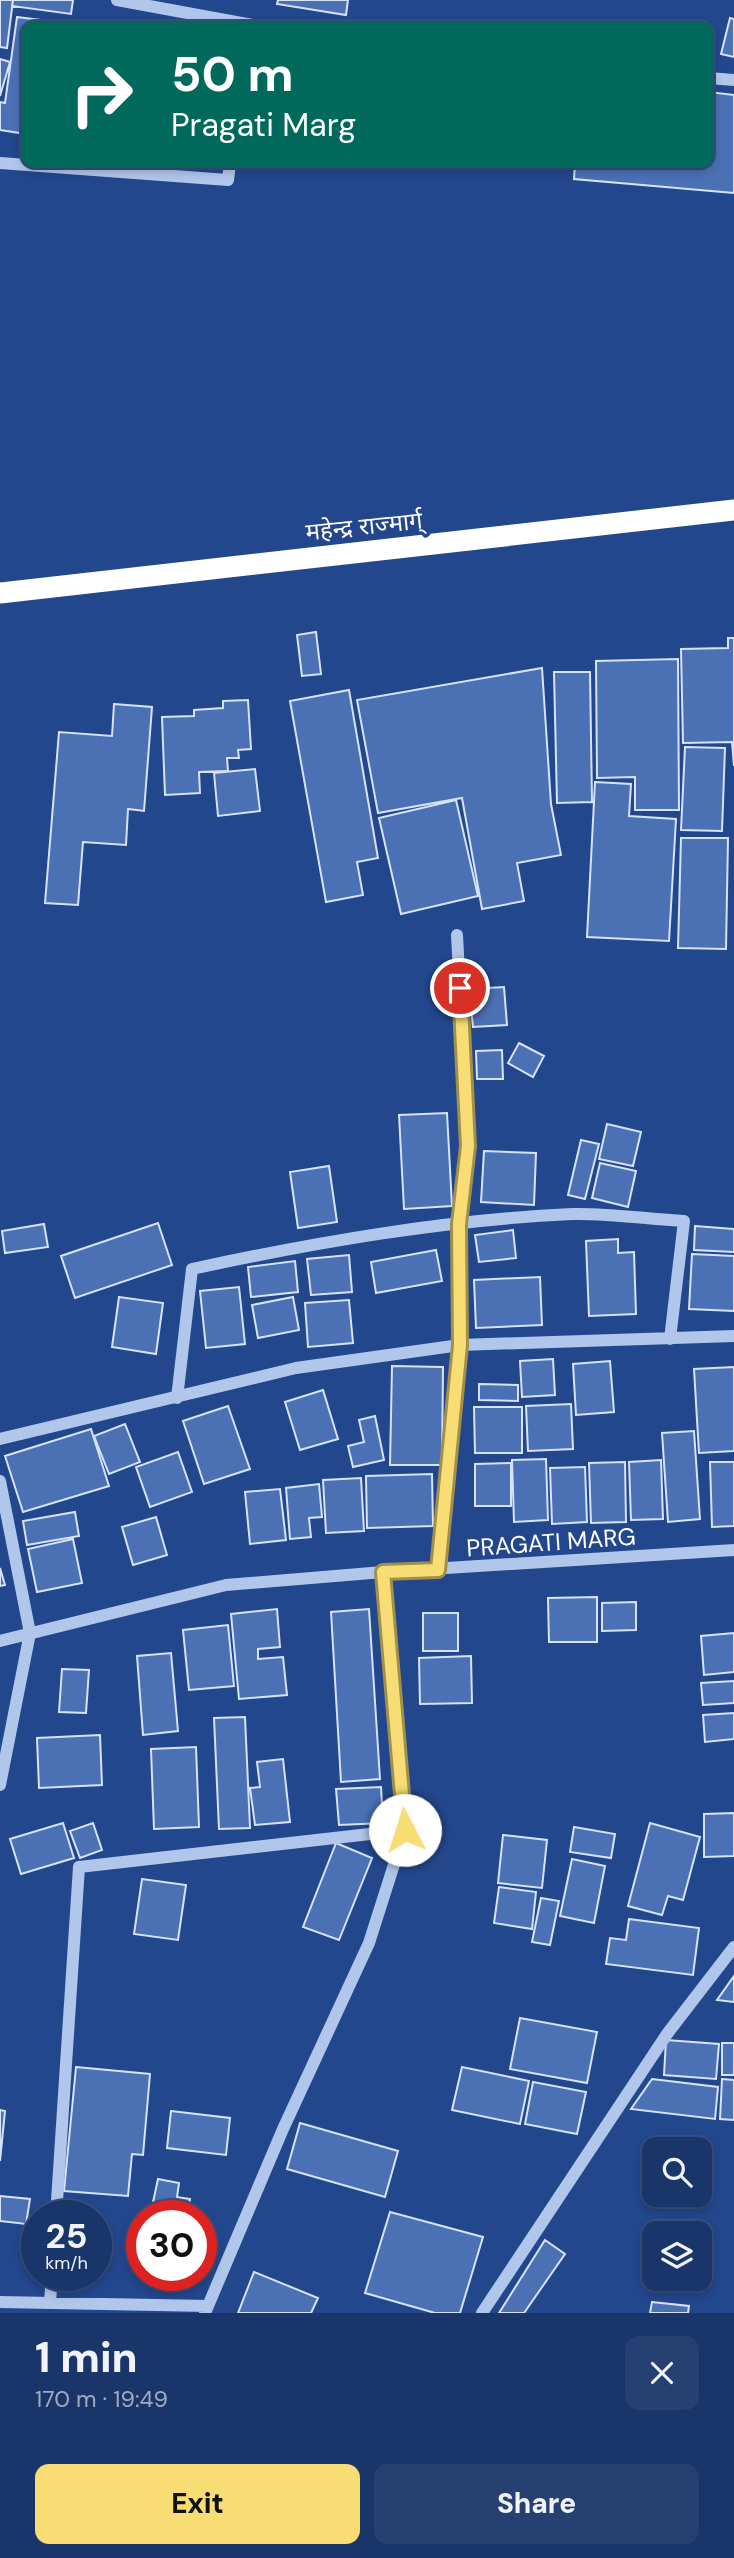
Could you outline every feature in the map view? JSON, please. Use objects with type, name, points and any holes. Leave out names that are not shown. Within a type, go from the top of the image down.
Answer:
[{"type":"highway","name":"महेन्द्र राज्मार्ग्","points":[[0,593],[734,510]]},
{"type":"street","points":[[117,0],[220,21]]},
{"type":"street","points":[[714,78],[734,79]]},
{"type":"street","points":[[0,163],[21,165]]},
{"type":"street","points":[[67,168],[228,180],[229,168]]},
{"type":"street","points":[[438,1570],[460,1345],[459,1224],[468,1146],[457,935]]},
{"type":"street","points":[[177,1398],[192,1269],[322,1241],[459,1224],[575,1214],[684,1221],[670,1339]]},
{"type":"street","points":[[0,1439],[296,1368],[460,1345],[624,1337],[670,1339],[734,1336]]},
{"type":"street","points":[[0,1481],[30,1633],[0,1785]]},
{"type":"street","name":"PRAGATI MARG","points":[[0,1641],[226,1585],[383,1572],[734,1550]]},
{"type":"street","points":[[0,2302],[206,2309],[283,2129],[369,1943],[405,1830],[383,1572]]},
{"type":"street","points":[[57,2200],[79,1867],[405,1830]]},
{"type":"street","points":[[482,2313],[667,2034],[733,1951]]},
{"type":"street","points":[[50,2304],[51,2291]]},
{"type":"building","points":[[0,0],[13,0],[7,48],[0,47]]},
{"type":"building","points":[[13,0],[73,0],[71,14],[12,6]]},
{"type":"building","points":[[278,0],[348,0],[346,15],[277,4]]},
{"type":"building","points":[[17,17],[49,21],[21,21],[21,133],[0,130],[0,102],[5,103]]},
{"type":"building","points":[[730,18],[734,19],[734,57],[721,54]]},
{"type":"building","points":[[0,59],[10,62],[0,96]]},
{"type":"building","points":[[714,93],[734,95],[734,193],[574,179],[575,168],[714,168]]},
{"type":"building","points":[[316,632],[321,674],[302,676],[297,635]]},
{"type":"building","points":[[728,638],[734,638],[734,766],[732,742],[683,743],[681,649],[728,648]]},
{"type":"building","points":[[678,659],[679,810],[635,810],[635,777],[597,778],[596,661]]},
{"type":"building","points":[[542,668],[551,804],[561,855],[517,863],[524,901],[482,909],[462,798],[378,813],[357,700]]},
{"type":"building","points":[[554,672],[590,672],[592,802],[557,803]]},
{"type":"building","points":[[349,690],[378,858],[357,862],[363,895],[326,902],[290,701]]},
{"type":"building","points":[[248,700],[251,749],[238,750],[239,758],[227,758],[228,771],[199,772],[200,793],[165,795],[162,717],[194,716],[194,710],[223,708],[223,701]]},
{"type":"building","points":[[114,704],[152,707],[144,811],[128,809],[126,845],[83,842],[78,905],[45,903],[59,732],[112,736]]},
{"type":"building","points":[[685,747],[725,748],[722,831],[681,830]]},
{"type":"building","points":[[255,769],[260,811],[218,816],[214,773]]},
{"type":"building","points":[[595,782],[631,784],[629,816],[676,819],[669,941],[587,937]]},
{"type":"building","points":[[456,800],[478,896],[401,914],[379,818]]},
{"type":"building","points":[[681,838],[728,838],[726,949],[678,948]]},
{"type":"building","points":[[504,987],[507,1025],[473,1027],[469,989]]},
{"type":"building","points":[[519,1043],[544,1056],[533,1077],[508,1063]]},
{"type":"building","points":[[502,1050],[503,1079],[477,1079],[476,1051]]},
{"type":"building","points":[[447,1113],[452,1206],[404,1209],[399,1115]]},
{"type":"building","points":[[607,1124],[641,1132],[633,1166],[599,1159]]},
{"type":"building","points":[[581,1140],[599,1144],[585,1199],[568,1195]]},
{"type":"building","points":[[484,1151],[536,1153],[534,1205],[481,1202]]},
{"type":"building","points":[[600,1163],[636,1171],[628,1207],[592,1198]]},
{"type":"building","points":[[329,1166],[337,1222],[298,1228],[290,1172]]},
{"type":"building","points":[[158,1223],[172,1265],[75,1298],[61,1256]]},
{"type":"building","points":[[44,1224],[48,1247],[5,1253],[2,1231]]},
{"type":"building","points":[[695,1226],[734,1229],[734,1252],[694,1250]]},
{"type":"building","points":[[513,1230],[516,1258],[479,1262],[475,1235]]},
{"type":"building","points":[[618,1239],[618,1253],[634,1252],[636,1314],[589,1316],[586,1241]]},
{"type":"building","points":[[436,1250],[442,1281],[376,1293],[371,1262]]},
{"type":"building","points":[[692,1254],[734,1256],[734,1311],[689,1309]]},
{"type":"building","points":[[349,1255],[352,1292],[311,1295],[307,1259]]},
{"type":"building","points":[[295,1261],[298,1292],[251,1297],[248,1267]]},
{"type":"building","points":[[540,1277],[542,1325],[476,1328],[474,1280]]},
{"type":"building","points":[[239,1287],[245,1344],[206,1348],[200,1291]]},
{"type":"building","points":[[119,1297],[163,1303],[156,1354],[112,1347]]},
{"type":"building","points":[[293,1297],[299,1330],[258,1338],[252,1305]]},
{"type":"building","points":[[349,1300],[353,1343],[308,1347],[305,1303]]},
{"type":"building","points":[[553,1359],[555,1395],[522,1397],[520,1361]]},
{"type":"building","points":[[610,1361],[614,1412],[576,1415],[573,1364]]},
{"type":"building","points":[[392,1366],[443,1367],[442,1465],[390,1465]]},
{"type":"building","points":[[734,1367],[734,1451],[699,1453],[694,1369]]},
{"type":"building","points":[[479,1384],[518,1385],[518,1401],[479,1400]]},
{"type":"building","points":[[323,1390],[338,1439],[300,1450],[285,1402]]},
{"type":"building","points":[[571,1404],[573,1449],[528,1451],[526,1406]]},
{"type":"building","points":[[228,1406],[250,1469],[204,1484],[183,1421]]},
{"type":"building","points":[[474,1407],[522,1407],[522,1453],[475,1453]]},
{"type":"building","points":[[375,1416],[384,1460],[353,1467],[348,1446],[364,1442],[359,1420]]},
{"type":"building","points":[[125,1424],[140,1462],[109,1474],[94,1436]]},
{"type":"building","points":[[91,1429],[109,1486],[23,1512],[5,1456]]},
{"type":"building","points":[[694,1431],[700,1519],[668,1522],[662,1433]]},
{"type":"building","points":[[178,1452],[192,1492],[150,1507],[136,1467]]},
{"type":"building","points":[[546,1459],[548,1520],[514,1522],[512,1460]]},
{"type":"building","points":[[661,1460],[663,1519],[631,1520],[629,1462]]},
{"type":"building","points":[[625,1462],[626,1522],[591,1523],[589,1463]]},
{"type":"building","points":[[710,1462],[734,1462],[734,1526],[712,1527]]},
{"type":"building","points":[[511,1463],[511,1506],[475,1506],[475,1464]]},
{"type":"building","points":[[585,1467],[587,1522],[552,1524],[550,1468]]},
{"type":"building","points":[[432,1474],[433,1526],[367,1528],[366,1476]]},
{"type":"building","points":[[361,1478],[364,1531],[326,1533],[323,1480]]},
{"type":"building","points":[[319,1484],[322,1517],[309,1518],[311,1537],[290,1539],[286,1488]]},
{"type":"building","points":[[280,1489],[286,1540],[250,1544],[245,1492]]},
{"type":"building","points":[[75,1512],[79,1536],[27,1545],[23,1521]]},
{"type":"building","points":[[156,1517],[167,1555],[133,1565],[122,1527]]},
{"type":"building","points":[[73,1539],[82,1583],[37,1592],[28,1549]]},
{"type":"building","points":[[0,1568],[5,1585],[0,1586]]},
{"type":"building","points":[[597,1597],[597,1642],[549,1642],[548,1598]]},
{"type":"building","points":[[636,1602],[636,1630],[602,1631],[602,1603]]},
{"type":"building","points":[[277,1609],[280,1647],[258,1649],[258,1659],[283,1657],[287,1695],[239,1699],[231,1614]]},
{"type":"building","points":[[369,1609],[380,1779],[341,1782],[331,1612]]},
{"type":"building","points":[[423,1613],[458,1613],[458,1651],[423,1651]]},
{"type":"building","points":[[228,1625],[234,1686],[189,1690],[183,1630]]},
{"type":"building","points":[[734,1633],[734,1672],[704,1675],[701,1636]]},
{"type":"building","points":[[171,1653],[178,1731],[143,1735],[137,1656]]},
{"type":"building","points":[[471,1656],[472,1703],[420,1704],[419,1658]]},
{"type":"building","points":[[62,1669],[89,1670],[86,1713],[59,1712]]},
{"type":"building","points":[[734,1681],[734,1703],[703,1705],[701,1683]]},
{"type":"building","points":[[734,1713],[734,1739],[705,1742],[703,1715]]},
{"type":"building","points":[[245,1717],[250,1828],[219,1829],[214,1718]]},
{"type":"building","points":[[100,1735],[102,1785],[39,1788],[37,1738]]},
{"type":"building","points":[[196,1747],[199,1827],[154,1829],[151,1749]]},
{"type":"building","points":[[283,1759],[290,1822],[255,1825],[250,1788],[260,1787],[257,1762]]},
{"type":"building","points":[[381,1787],[383,1823],[339,1825],[336,1789]]},
{"type":"building","points":[[734,1813],[734,1856],[704,1857],[704,1814]]},
{"type":"building","points":[[63,1823],[74,1858],[21,1874],[10,1839]]},
{"type":"building","points":[[93,1823],[102,1850],[80,1858],[70,1831]]},
{"type":"building","points":[[650,1823],[700,1837],[683,1900],[668,1896],[662,1915],[628,1906]]},
{"type":"building","points":[[574,1827],[615,1834],[611,1858],[570,1852]]},
{"type":"building","points":[[503,1835],[547,1840],[542,1888],[498,1883]]},
{"type":"building","points":[[336,1843],[372,1858],[339,1940],[303,1927]]},
{"type":"building","points":[[572,1859],[605,1866],[594,1923],[560,1916]]},
{"type":"building","points":[[142,1879],[186,1885],[178,1940],[134,1934]]},
{"type":"building","points":[[499,1887],[536,1892],[532,1929],[494,1923]]},
{"type":"building","points":[[541,1898],[559,1901],[550,1945],[532,1942]]},
{"type":"building","points":[[629,1919],[699,1928],[693,1975],[606,1964],[610,1938],[626,1940]]},
{"type":"building","points":[[734,1976],[734,2002],[717,2000]]},
{"type":"building","points":[[520,2018],[597,2032],[587,2083],[510,2069]]},
{"type":"building","points":[[666,2040],[719,2044],[716,2079],[664,2075]]},
{"type":"building","points":[[722,2043],[734,2043],[734,2075],[722,2075]]},
{"type":"building","points":[[76,2067],[150,2074],[143,2155],[132,2154],[128,2196],[64,2191]]},
{"type":"building","points":[[462,2067],[529,2081],[520,2124],[452,2110]]},
{"type":"building","points":[[652,2079],[718,2087],[715,2119],[631,2109]]},
{"type":"building","points":[[722,2079],[734,2080],[734,2120],[720,2119]]},
{"type":"building","points":[[533,2082],[586,2092],[577,2134],[525,2124]]},
{"type":"building","points":[[0,2110],[5,2111],[0,2161]]},
{"type":"building","points":[[171,2111],[230,2118],[226,2155],[167,2148]]},
{"type":"building","points":[[300,2123],[398,2151],[385,2197],[287,2169]]},
{"type":"building","points":[[158,2179],[179,2183],[177,2197],[190,2199],[190,2200],[154,2200]]},
{"type":"building","points":[[0,2196],[30,2199],[21,2200],[21,2223],[0,2221]]},
{"type":"building","points":[[390,2212],[483,2237],[460,2313],[435,2313],[365,2293]]},
{"type":"building","points":[[545,2240],[565,2254],[524,2313],[499,2313]]},
{"type":"building","points":[[254,2272],[318,2298],[311,2313],[238,2313]]},
{"type":"building","points":[[652,2302],[689,2306],[688,2313],[650,2313]]},
{"type":"route","points":[[405,1830],[383,1572],[438,1570],[460,1345],[459,1224],[468,1146],[460,988]]}]
